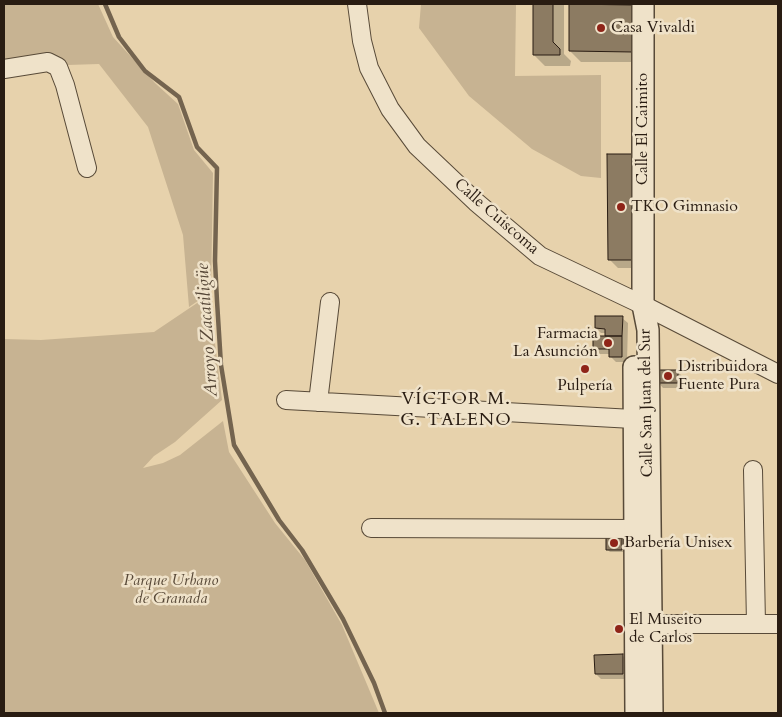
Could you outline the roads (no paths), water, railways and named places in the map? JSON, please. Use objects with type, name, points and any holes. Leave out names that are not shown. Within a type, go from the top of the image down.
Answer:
[{"type":"street","name":"Calle Cuiscoma","points":[[357,4],[362,41],[369,68],[390,109],[417,146],[476,202],[540,256],[643,310],[778,374]]},
{"type":"street","name":"Calle El Caimito","points":[[643,4],[643,310]]},
{"type":"street","points":[[4,69],[48,62],[58,67],[65,85],[87,168]]},
{"type":"street","points":[[318,402],[330,302]]},
{"type":"street","name":"Calle San Juan del Sur","points":[[643,310],[634,330],[634,529],[652,713]]},
{"type":"street","name":"Calle San Juan del Sur","points":[[636,713],[643,624],[648,330],[643,310]]},
{"type":"street","points":[[286,400],[633,419]]},
{"type":"street","points":[[753,470],[756,624]]},
{"type":"street","points":[[371,528],[634,529]]},
{"type":"street","points":[[643,624],[778,624]]},
{"type":"waterway","name":"Arroyo Zacatiligüe","points":[[105,4],[119,37],[145,71],[179,97],[197,147],[217,168],[215,261],[217,301],[221,365],[234,445],[279,520],[302,550],[343,619],[374,683],[385,713]]},
{"type":"place","name":"Casa Vivaldi","points":[[601,28]]},
{"type":"place","name":"TKO Gimnasio","points":[[621,207]]},
{"type":"place","name":"Farmacia La Asunción","points":[[608,343]]},
{"type":"place","name":"Pulpería","points":[[585,369]]},
{"type":"place","name":"Distribuidora Fuente Pura","points":[[668,376]]},
{"type":"place","name":"Barbería Unisex","points":[[614,543]]},
{"type":"place","name":"El Museito de Carlos","points":[[619,629]]},
{"type":"district","name":"VÍCTOR M. G. TALENO","points":[[456,410]]},
{"type":"park label","name":"Parque Urbano de Granada","points":[[171,590]]}]
